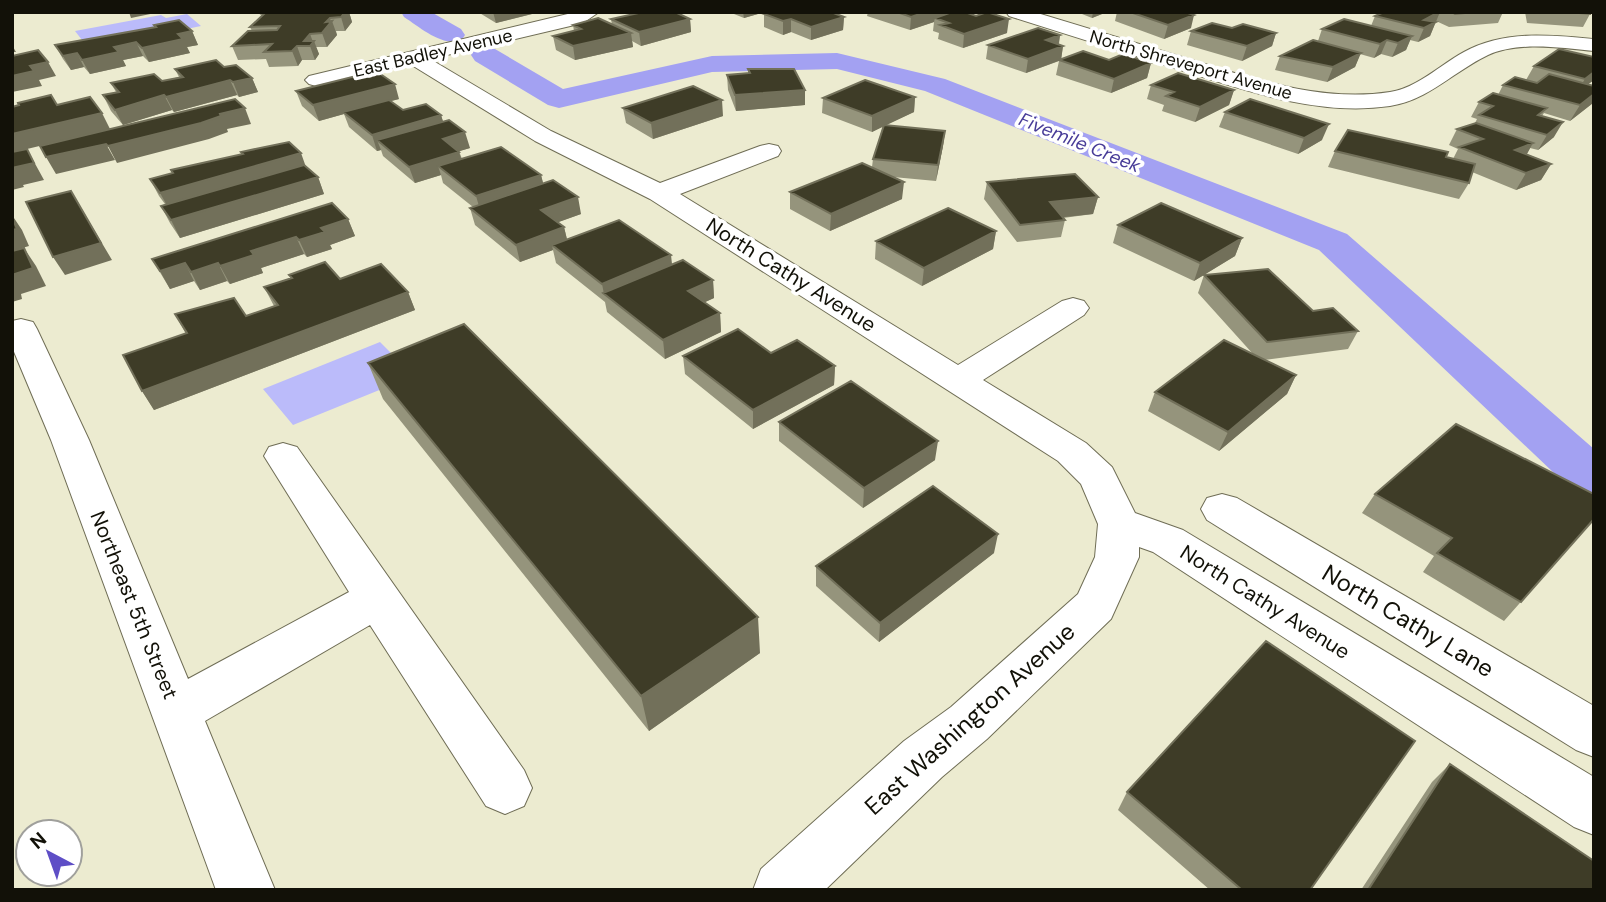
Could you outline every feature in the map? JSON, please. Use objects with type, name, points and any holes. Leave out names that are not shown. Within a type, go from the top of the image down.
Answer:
[{"type":"street","name":"East Badley Avenue","points":[[316,80],[577,19],[590,12]]},
{"type":"street","name":"North Shreveport Avenue","points":[[1015,12],[1256,87],[1327,100]]},
{"type":"street","points":[[1327,100],[1383,100],[1414,92],[1481,51],[1496,46],[1546,41],[1594,45]]},
{"type":"street","name":"North Cathy Avenue","points":[[412,57],[543,136],[659,193],[959,380],[1072,452],[1098,477],[1119,524],[1168,541],[1594,808]]},
{"type":"street","points":[[1327,100],[1354,119]]},
{"type":"street","points":[[659,193],[769,151]]},
{"type":"street","points":[[959,380],[1073,308]]},
{"type":"street","name":"Northeast 5th Street","points":[[12,331],[21,329],[55,407],[246,890]]},
{"type":"street","points":[[283,457],[505,788]]},
{"type":"street","name":"North Cathy Lane","points":[[1222,509],[1594,733]]},
{"type":"street","name":"East Washington Avenue","points":[[782,890],[923,759],[970,723],[1095,606],[1118,557],[1119,524]]},
{"type":"street","points":[[177,711],[377,598]]},
{"type":"shaded area","points":[[187,14],[201,26],[89,49],[75,31],[161,15],[166,18]]},
{"type":"shaded area","points":[[380,342],[414,376],[293,425],[263,389]]},
{"type":"building","points":[[345,12],[341,17],[330,18],[326,22],[332,21],[322,33],[310,34],[304,41],[314,41],[310,46],[297,46],[292,51],[264,52],[272,44],[232,46],[248,31],[277,30],[280,26],[250,27],[265,13]]},
{"type":"building","points":[[643,12],[675,12],[690,19],[639,32],[611,19]]},
{"type":"building","points":[[831,12],[844,17],[811,27],[791,19],[783,21],[764,14]]},
{"type":"building","points":[[897,12],[926,12],[911,17]]},
{"type":"building","points":[[952,12],[965,12],[976,16],[987,12],[1009,19],[964,34],[940,25],[949,23],[935,18]]},
{"type":"building","points":[[1130,12],[1185,12],[1194,15],[1168,25]]},
{"type":"building","points":[[1384,12],[1439,12],[1424,20],[1436,22],[1424,28],[1375,16]]},
{"type":"building","points":[[598,18],[631,33],[573,46],[553,36],[581,29],[573,25]]},
{"type":"building","points":[[1344,19],[1412,36],[1398,43],[1387,40],[1380,44],[1322,29]]},
{"type":"building","points":[[179,20],[192,31],[178,34],[183,39],[142,48],[136,42],[114,47],[119,52],[82,60],[77,53],[63,56],[55,45],[156,27],[154,25]]},
{"type":"building","points":[[1212,23],[1232,28],[1243,24],[1276,33],[1247,46],[1191,31]]},
{"type":"building","points":[[1038,28],[1060,35],[1046,40],[1063,46],[1028,59],[988,45]]},
{"type":"building","points":[[1313,40],[1361,53],[1333,67],[1280,56]]},
{"type":"building","points":[[1559,49],[1594,57],[1594,72],[1585,79],[1534,66]]},
{"type":"building","points":[[38,50],[48,62],[30,66],[34,71],[12,76],[12,56]]},
{"type":"building","points":[[1083,51],[1109,60],[1123,54],[1151,63],[1114,79],[1059,60]]},
{"type":"building","points":[[216,60],[224,67],[236,65],[252,78],[233,82],[230,80],[166,97],[164,95],[115,110],[103,95],[119,92],[111,83],[154,74],[162,81],[183,77],[175,69]]},
{"type":"building","points":[[748,69],[794,69],[805,90],[735,95],[727,75],[750,73]]},
{"type":"building","points":[[376,71],[395,84],[313,105],[296,91]]},
{"type":"building","points":[[1178,73],[1234,90],[1200,107],[1166,96],[1174,92],[1151,85]]},
{"type":"building","points":[[1549,74],[1594,86],[1594,94],[1580,105],[1503,85],[1515,77],[1537,83]]},
{"type":"building","points":[[865,80],[915,97],[872,116],[823,98]]},
{"type":"building","points":[[693,86],[722,100],[651,123],[623,108]]},
{"type":"building","points":[[1493,93],[1547,108],[1538,115],[1563,122],[1547,135],[1479,115],[1493,106],[1479,102]]},
{"type":"building","points":[[51,95],[57,105],[90,97],[102,113],[12,134],[12,107]]},
{"type":"building","points":[[235,99],[245,108],[220,114],[221,116],[201,123],[108,146],[106,144],[46,157],[40,146]]},
{"type":"building","points":[[1250,99],[1329,124],[1304,138],[1225,112]]},
{"type":"building","points":[[389,100],[403,110],[426,104],[441,115],[372,135],[343,112]]},
{"type":"building","points":[[449,120],[465,132],[443,139],[459,152],[409,167],[377,140]]},
{"type":"building","points":[[1476,123],[1533,143],[1515,150],[1551,164],[1526,173],[1459,147],[1483,139],[1457,129]]},
{"type":"building","points":[[884,125],[945,131],[938,165],[873,159]]},
{"type":"building","points":[[1348,130],[1448,152],[1446,157],[1475,164],[1469,183],[1335,151]]},
{"type":"building","points":[[289,142],[301,153],[160,193],[150,179],[173,173],[171,170]]},
{"type":"building","points":[[501,147],[541,175],[476,196],[438,166]]},
{"type":"building","points":[[27,149],[34,163],[12,168],[12,152]]},
{"type":"building","points":[[862,163],[904,182],[831,214],[790,192]]},
{"type":"building","points":[[304,165],[318,177],[171,220],[161,206]]},
{"type":"building","points":[[1075,174],[1098,197],[1050,202],[1065,220],[1020,225],[987,182]]},
{"type":"building","points":[[553,180],[578,197],[541,210],[564,227],[516,245],[470,208]]},
{"type":"building","points":[[71,191],[101,243],[53,257],[26,202]]},
{"type":"building","points":[[332,203],[348,219],[321,228],[325,232],[299,240],[296,237],[251,251],[254,255],[220,266],[218,263],[191,272],[185,263],[160,271],[152,259]]},
{"type":"building","points":[[1161,203],[1242,238],[1200,263],[1118,225]]},
{"type":"building","points":[[948,208],[996,231],[924,268],[876,241]]},
{"type":"building","points":[[12,217],[17,229],[12,230]]},
{"type":"building","points":[[619,220],[671,255],[602,284],[552,245]]},
{"type":"building","points":[[24,248],[33,268],[12,275],[12,251]]},
{"type":"building","points":[[683,260],[713,280],[688,291],[720,313],[663,340],[603,293]]},
{"type":"building","points":[[325,262],[340,279],[381,264],[408,292],[142,391],[123,355],[187,333],[175,314],[234,298],[246,316],[278,305],[264,287],[292,278],[289,275]]},
{"type":"building","points":[[1268,269],[1313,311],[1333,308],[1358,331],[1267,342],[1204,275]]},
{"type":"building","points":[[464,324],[758,617],[641,696],[368,363]]},
{"type":"building","points":[[738,329],[771,353],[797,340],[835,366],[753,410],[683,356]]},
{"type":"building","points":[[1224,340],[1296,375],[1228,432],[1155,392]]},
{"type":"building","points":[[851,381],[938,441],[864,488],[779,422]]},
{"type":"building","points":[[1456,424],[1594,494],[1594,519],[1521,602],[1437,553],[1452,538],[1375,494]]},
{"type":"building","points":[[933,486],[998,534],[880,623],[816,566]]},
{"type":"building","points":[[1266,641],[1415,741],[1310,890],[1242,890],[1127,792]]},
{"type":"building","points":[[1450,764],[1594,861],[1594,890],[1368,890]]},
{"type":"waterway","name":"Fivemile Creek","points":[[413,12],[452,35]]},
{"type":"waterway","name":"Fivemile Creek","points":[[485,55],[559,99],[712,64],[837,61],[935,85],[1333,242],[1594,479]]}]
